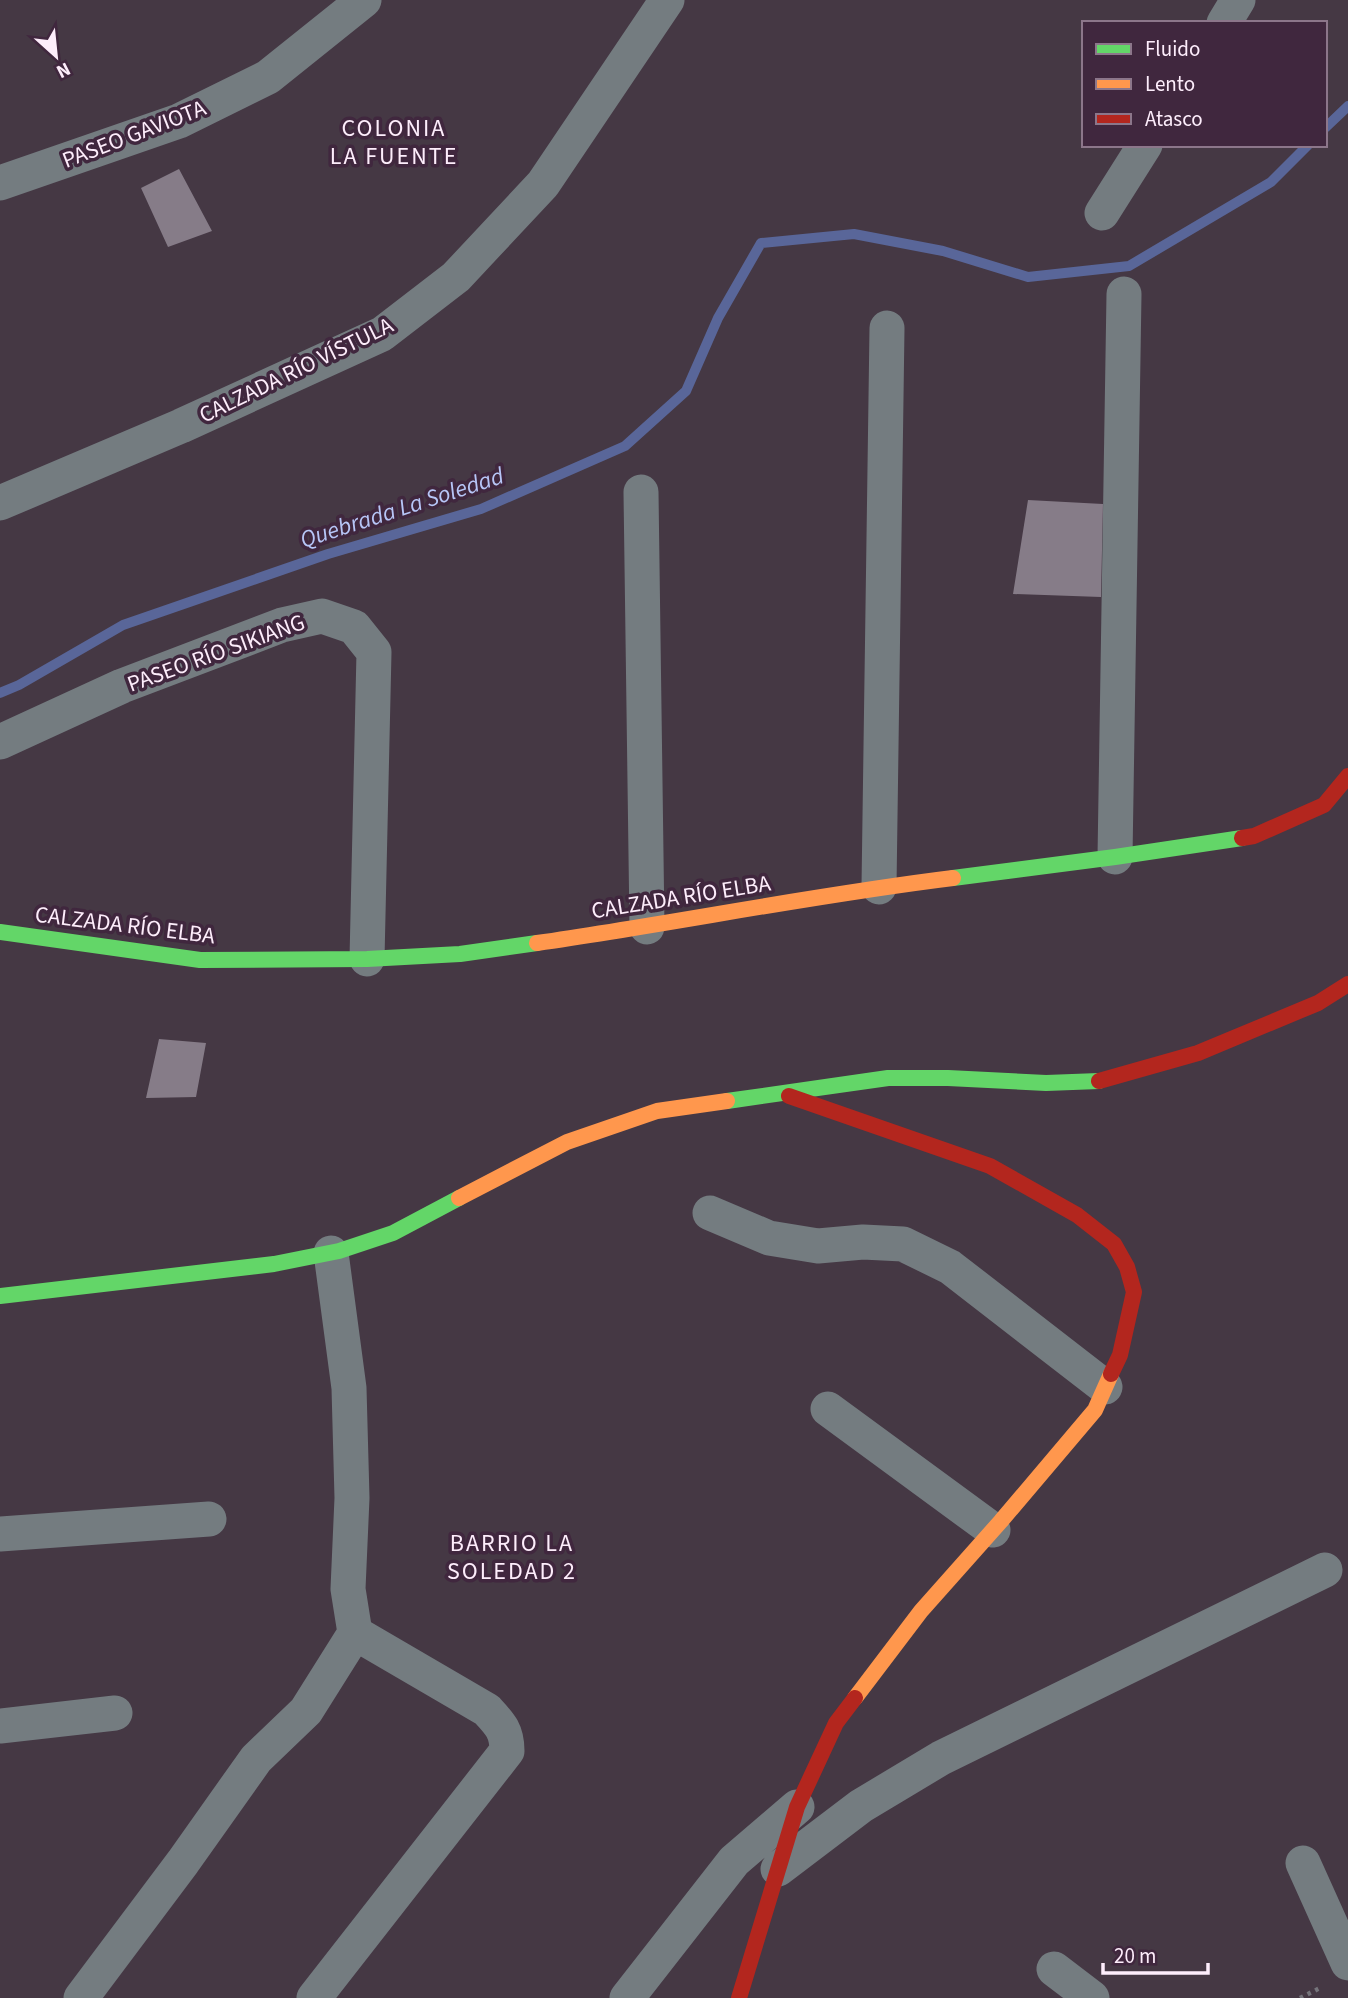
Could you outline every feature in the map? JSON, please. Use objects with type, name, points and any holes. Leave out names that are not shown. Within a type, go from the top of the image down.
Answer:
[{"type":"street","name":"PASEO GAVIOTA","points":[[0,183],[179,121],[268,77],[364,0]]},
{"type":"street","name":"CALZADA RÍO VÍSTULA","points":[[0,503],[181,426],[382,334],[414,310],[456,278],[542,184],[667,0]]},
{"type":"street","points":[[1224,21],[1238,0]]},
{"type":"street","points":[[1102,212],[1144,147]]},
{"type":"street","points":[[1115,857],[1124,294]]},
{"type":"street","points":[[879,887],[887,328]]},
{"type":"street","points":[[641,492],[647,927]]},
{"type":"street","name":"PASEO RÍO SIKIANG","points":[[0,743],[122,686],[282,625],[322,616],[354,627],[374,652],[367,959]]},
{"type":"street","name":"CALZADA RÍO ELBA","points":[[0,932],[200,960],[367,959],[460,954],[647,927],[879,887],[1254,836],[1324,805],[1348,776]]},
{"type":"street","points":[[0,1296],[274,1264],[331,1253],[393,1233],[568,1142],[657,1111],[888,1077],[1046,1083],[1101,1081],[1198,1053],[1318,1003],[1348,984]]},
{"type":"street","points":[[739,1998],[797,1807],[836,1723],[921,1611],[1095,1410],[1120,1355],[1135,1292],[1127,1267],[1114,1244],[1077,1215],[990,1166],[784,1094]]},
{"type":"street","points":[[710,1213],[769,1238],[818,1246],[863,1242],[903,1244],[950,1267],[1105,1387]]},
{"type":"street","points":[[81,1998],[256,1759],[306,1711],[355,1633],[348,1589],[352,1498],[349,1388],[331,1253]]},
{"type":"street","points":[[828,1409],[993,1530]]},
{"type":"street","points":[[0,1534],[209,1519]]},
{"type":"street","points":[[778,1869],[861,1806],[941,1758],[1325,1570]]},
{"type":"street","points":[[314,1998],[507,1751],[507,1737],[501,1725],[487,1710],[355,1633]]},
{"type":"street","points":[[0,1726],[115,1713]]},
{"type":"street","points":[[627,1998],[734,1861],[797,1807]]},
{"type":"street","points":[[1303,1863],[1348,1963]]},
{"type":"street","points":[[1054,1969],[1092,1998]]},
{"type":"building","points":[[179,169],[212,231],[168,247],[141,188]]},
{"type":"building","points":[[1028,500],[1103,504],[1101,597],[1013,594]]},
{"type":"building","points":[[159,1039],[206,1043],[196,1097],[146,1098]]},
{"type":"waterway","name":"Quebrada La Soledad","points":[[1327,126],[1348,106]]},
{"type":"waterway","name":"Quebrada La Soledad","points":[[0,693],[19,685],[123,625],[328,554],[481,509],[625,446],[686,391],[718,318],[761,243],[854,234],[943,251],[1028,277],[1129,266],[1271,182],[1306,147]]},
{"type":"traffic: fast","points":[[953,878],[1242,838]]},
{"type":"traffic: fast","points":[[0,932],[200,960],[367,959],[460,954],[537,943]]},
{"type":"traffic: fast","points":[[727,1101],[888,1078],[1046,1083],[1099,1081]]},
{"type":"traffic: fast","points":[[0,1296],[274,1264],[339,1251],[393,1233],[459,1198]]},
{"type":"traffic: slow","points":[[537,943],[953,878]]},
{"type":"traffic: slow","points":[[459,1198],[567,1142],[657,1111],[727,1101]]},
{"type":"traffic: slow","points":[[855,1698],[921,1611],[1095,1410],[1111,1374]]},
{"type":"traffic: jam","points":[[1242,838],[1254,836],[1324,805],[1348,776]]},
{"type":"traffic: jam","points":[[1099,1081],[1198,1053],[1318,1003],[1348,984]]},
{"type":"traffic: jam","points":[[789,1096],[990,1166],[1077,1215],[1114,1244],[1127,1267],[1134,1292],[1120,1355],[1111,1374]]},
{"type":"traffic: jam","points":[[739,1998],[797,1807],[836,1723],[855,1698]]},
{"type":"district","name":"COLONIA LA FUENTE","points":[[394,142]]},
{"type":"district","name":"BARRIO LA SOLEDAD 2","points":[[512,1557]]}]
